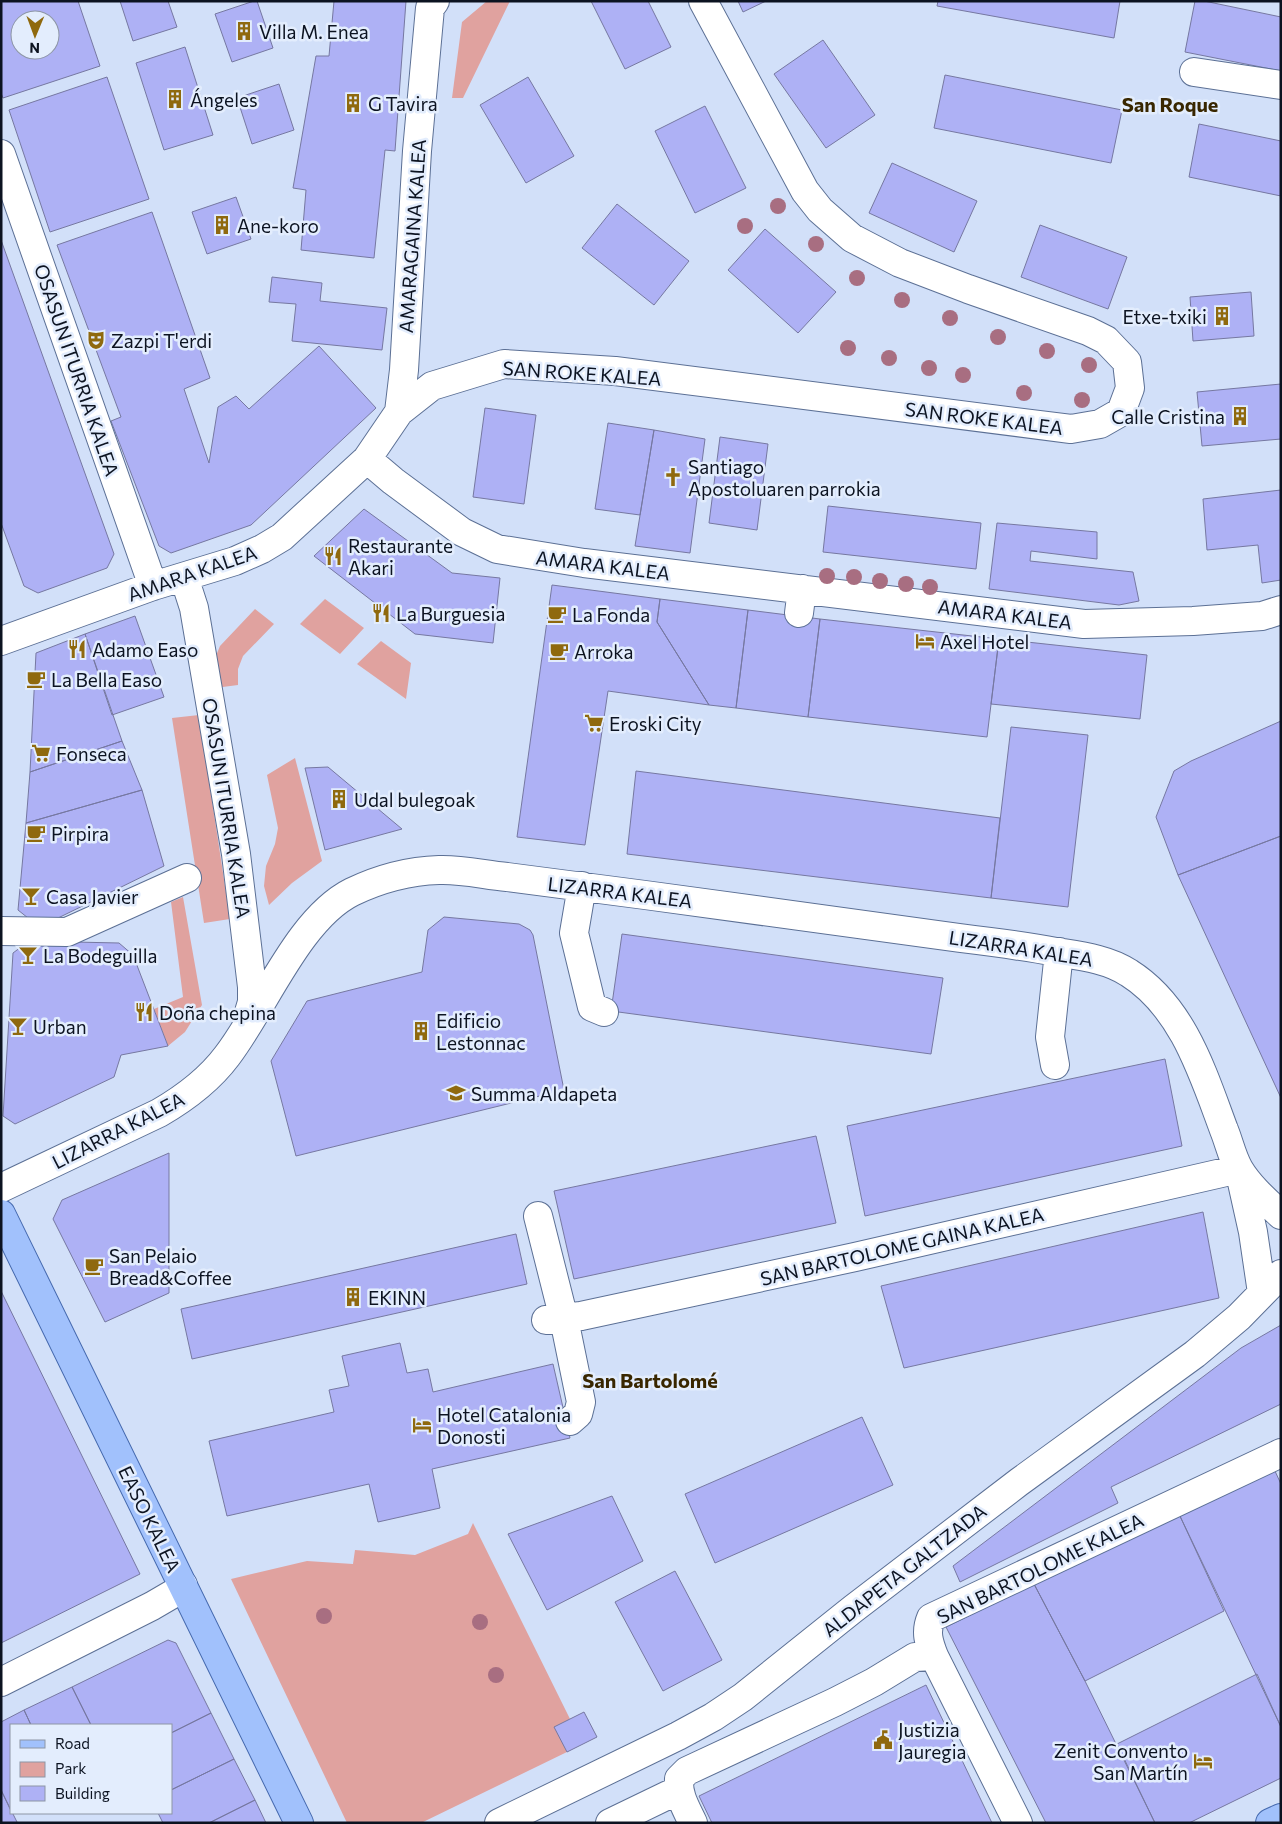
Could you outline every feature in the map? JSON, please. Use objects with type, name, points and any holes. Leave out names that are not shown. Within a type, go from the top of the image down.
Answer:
[{"type":"main road","name":"EASO KALEA","points":[[1,1214],[299,1823]]},
{"type":"main road","points":[[1270,1823],[1281,1818]]},
{"type":"street","name":"AMARAGAINA KALEA","points":[[399,412],[404,370],[417,150],[430,8],[435,1]]},
{"type":"street","name":"SAN ROKE KALEA","points":[[399,412],[432,386],[504,364],[615,371],[1071,429],[1100,424],[1121,412],[1130,388],[1127,362],[1106,340],[1088,331],[900,263],[852,238],[820,210],[804,191],[703,1]]},
{"type":"street","points":[[1194,72],[1281,85]]},
{"type":"street","name":"OSASUN ITURRIA KALEA","points":[[1,154],[153,586]]},
{"type":"street","points":[[367,459],[399,412]]},
{"type":"street","name":"AMARA KALEA","points":[[2,637],[153,586],[235,562],[262,550],[282,537],[367,459],[393,481],[462,532],[497,549],[800,601],[1084,624],[1193,622],[1262,616],[1281,610]]},
{"type":"street","name":"OSASUN ITURRIA KALEA","points":[[184,577],[194,608],[236,854],[252,995],[247,1018],[239,1038]]},
{"type":"street","points":[[226,688],[245,808],[246,831],[242,845],[236,854]]},
{"type":"street","name":"LIZARRA KALEA","points":[[1,1188],[159,1113],[175,1104],[205,1081],[239,1038],[295,948],[330,907],[349,894],[376,882],[410,872],[442,869],[582,886],[1009,944],[1087,956],[1129,973],[1164,1006],[1182,1030],[1195,1054],[1239,1169],[1251,1224],[1262,1293]]},
{"type":"street","points":[[1,931],[67,932],[187,878]]},
{"type":"street","points":[[582,886],[574,933],[592,1007],[604,1012]]},
{"type":"street","points":[[1055,1065],[1050,1037],[1059,952]]},
{"type":"street","name":"LIZARRA KALEA","points":[[1239,1169],[1252,1187],[1281,1215]]},
{"type":"street","name":"SAN BARTOLOME GAINA KALEA","points":[[555,1320],[856,1257],[1239,1169]]},
{"type":"street","points":[[538,1216],[555,1320],[581,1402],[578,1414],[570,1421]]},
{"type":"street","name":"ALDAPETA GALTZADA","points":[[499,1823],[678,1736],[713,1717],[743,1697],[853,1609],[1019,1482],[1195,1354],[1239,1317],[1281,1274]]},
{"type":"street","name":"SAN BARTOLOME KALEA","points":[[934,1656],[928,1640],[931,1618],[1281,1452]]},
{"type":"street","points":[[1,1682],[152,1606],[176,1592],[182,1585]]},
{"type":"street","points":[[693,1823],[679,1795],[679,1779],[687,1771],[835,1702],[874,1682],[915,1657],[934,1656],[1018,1823]]},
{"type":"street","points":[[610,1823],[668,1795],[679,1795]]},
{"type":"green space","points":[[487,1],[510,1],[463,98],[452,98],[462,22]]},
{"type":"green space","points":[[325,599],[364,628],[340,654],[300,624]]},
{"type":"green space","points":[[255,609],[274,624],[243,656],[238,669],[238,685],[215,688],[213,663],[220,646]]},
{"type":"green space","points":[[381,641],[411,663],[406,699],[357,664]]},
{"type":"green space","points":[[199,715],[230,919],[204,923],[172,718]]},
{"type":"green space","points":[[295,758],[322,861],[292,883],[269,905],[264,886],[266,866],[275,844],[278,828],[267,775]]},
{"type":"green space","points":[[183,897],[202,1005],[185,1032],[168,1046],[154,1009],[183,997],[171,902]]},
{"type":"green space","points":[[473,1523],[570,1719],[555,1727],[567,1752],[421,1823],[347,1823],[231,1579],[307,1561],[353,1564],[355,1550],[415,1555],[468,1534]]},
{"type":"building","points":[[1,1],[78,1],[100,66],[3,98],[1,93]]},
{"type":"building","points":[[120,1],[168,1],[177,27],[133,41]]},
{"type":"building","name":"Villa M. Enea","points":[[257,1],[273,48],[232,62],[215,14]]},
{"type":"building","name":"G Tavira","points":[[334,1],[406,1],[395,151],[385,150],[374,258],[301,250],[306,190],[293,188],[316,56],[329,56]]},
{"type":"building","points":[[591,1],[648,1],[671,47],[625,69]]},
{"type":"building","points":[[738,1],[766,1],[743,12]]},
{"type":"building","points":[[938,1],[1120,1],[1114,38],[937,6]]},
{"type":"building","points":[[1195,1],[1204,1],[1281,17],[1281,71],[1185,52]]},
{"type":"building","points":[[823,40],[875,115],[826,148],[774,74]]},
{"type":"building","name":"Ángeles","points":[[185,47],[213,135],[164,150],[136,63]]},
{"type":"building","points":[[945,75],[1122,110],[1111,163],[934,128]]},
{"type":"building","points":[[107,77],[149,199],[50,232],[9,110]]},
{"type":"building","points":[[528,77],[574,156],[526,183],[480,105]]},
{"type":"building","points":[[279,84],[294,130],[252,144],[237,98]]},
{"type":"building","points":[[705,106],[746,188],[695,213],[655,131]]},
{"type":"building","points":[[1199,124],[1281,141],[1281,196],[1189,177]]},
{"type":"building","points":[[892,163],[977,201],[954,252],[869,213]]},
{"type":"building","name":"Ane-koro","points":[[236,197],[251,239],[207,254],[192,212]]},
{"type":"building","points":[[617,204],[689,261],[654,305],[582,248]]},
{"type":"building","points":[[152,212],[210,378],[184,389],[209,463],[218,407],[236,396],[249,409],[319,346],[376,408],[251,525],[171,553],[159,546],[111,421],[121,417],[57,245]]},
{"type":"building","points":[[1040,225],[1127,257],[1108,309],[1021,277]]},
{"type":"building","points":[[765,229],[836,292],[798,333],[728,270]]},
{"type":"building","points":[[1,240],[114,554],[107,568],[38,593],[24,586],[1,523]]},
{"type":"building","points":[[272,277],[322,283],[320,301],[387,308],[382,350],[292,341],[296,304],[269,302]]},
{"type":"building","name":"Etxe-txiki","points":[[1251,292],[1254,336],[1193,341],[1190,297]]},
{"type":"building","name":"Calle Cristina","points":[[1281,384],[1281,439],[1202,446],[1197,392]]},
{"type":"building","points":[[485,408],[536,415],[524,504],[473,497]]},
{"type":"building","points":[[608,423],[654,430],[640,515],[595,509]]},
{"type":"building","name":"Santiago Apostoluaren parrokia","points":[[654,430],[705,439],[690,553],[635,546]]},
{"type":"building","points":[[720,437],[768,444],[757,530],[709,523]]},
{"type":"building","points":[[1281,490],[1281,580],[1262,583],[1258,545],[1207,550],[1203,499]]},
{"type":"building","points":[[828,506],[981,523],[976,569],[823,552]]},
{"type":"building","points":[[364,509],[452,573],[500,578],[493,643],[415,634],[314,556]]},
{"type":"building","points":[[997,523],[1097,532],[1097,559],[1031,551],[1030,561],[1133,572],[1139,601],[1119,605],[989,589]]},
{"type":"building","points":[[552,585],[660,599],[657,622],[709,705],[608,691],[585,845],[517,837]]},
{"type":"building","points":[[660,599],[748,610],[736,708],[709,705],[657,622]]},
{"type":"building","points":[[748,610],[820,619],[808,717],[736,708]]},
{"type":"building","points":[[135,616],[164,697],[112,715],[85,634]]},
{"type":"building","points":[[820,619],[999,639],[987,737],[808,717]]},
{"type":"building","points":[[85,634],[122,741],[30,772],[36,653]]},
{"type":"building","points":[[999,639],[1147,655],[1140,719],[991,704]]},
{"type":"building","points":[[1281,721],[1281,836],[1178,875],[1156,817],[1174,771],[1191,761]]},
{"type":"building","points":[[1011,727],[1088,735],[1068,907],[991,898]]},
{"type":"building","points":[[122,741],[142,790],[26,823],[30,772]]},
{"type":"building","name":"Udal bulegoak","points":[[328,767],[402,829],[325,850],[305,768]]},
{"type":"building","points":[[636,771],[1000,818],[991,898],[627,854]]},
{"type":"building","points":[[142,790],[164,866],[56,919],[28,918],[18,910],[26,823]]},
{"type":"building","points":[[1281,836],[1281,1098],[1178,875]]},
{"type":"building","name":"Edificio Lestonnac","points":[[444,917],[519,924],[530,930],[533,935],[564,1090],[296,1156],[271,1061],[307,1001],[422,972],[428,930]]},
{"type":"building","points":[[622,934],[943,978],[931,1054],[611,1011]]},
{"type":"building","points":[[29,941],[119,943],[133,955],[168,1046],[121,1055],[114,1077],[15,1124],[3,1116],[13,953]]},
{"type":"building","points":[[1165,1059],[1182,1146],[865,1216],[847,1126]]},
{"type":"building","points":[[816,1136],[836,1223],[574,1279],[554,1191]]},
{"type":"building","points":[[169,1153],[169,1293],[105,1322],[53,1219],[62,1200]]},
{"type":"building","points":[[1203,1212],[1219,1298],[904,1368],[881,1286]]},
{"type":"building","name":"EKINN","points":[[516,1234],[527,1284],[192,1359],[181,1309]]},
{"type":"building","points":[[1,1291],[140,1574],[1,1643]]},
{"type":"building","points":[[1281,1325],[1281,1404],[1111,1487],[1118,1503],[960,1582],[953,1566],[1241,1348]]},
{"type":"building","name":"Hotel Catalonia Donosti","points":[[400,1343],[407,1373],[428,1369],[433,1392],[553,1364],[570,1438],[432,1469],[440,1508],[378,1522],[369,1484],[227,1516],[209,1441],[334,1412],[329,1390],[349,1386],[342,1356]]},
{"type":"building","points":[[862,1417],[893,1485],[715,1563],[685,1494]]},
{"type":"building","points":[[1274,1469],[1281,1484],[1281,1727],[1179,1514]]},
{"type":"building","points":[[612,1496],[643,1561],[547,1610],[508,1534]]},
{"type":"building","points":[[1179,1514],[1224,1611],[1085,1681],[1034,1584]]},
{"type":"building","points":[[675,1571],[722,1660],[663,1691],[615,1602]]},
{"type":"building","points":[[1034,1584],[1085,1681],[1155,1823],[1046,1823],[946,1627]]},
{"type":"building","points":[[168,1640],[176,1643],[211,1713],[172,1732],[172,1724],[90,1724],[72,1687]]},
{"type":"building","name":"Zenit Convento San Martín","points":[[1257,1674],[1281,1727],[1281,1778],[1189,1823],[1155,1823],[1117,1744]]},
{"type":"building","name":"Justizia Jauregia","points":[[926,1685],[992,1823],[712,1823],[699,1796]]},
{"type":"building","points":[[72,1687],[90,1724],[31,1724],[24,1710]]},
{"type":"building","points":[[24,1710],[31,1724],[10,1724],[10,1809],[1,1790],[1,1722]]},
{"type":"building","points":[[584,1712],[597,1737],[567,1752],[554,1727]]},
{"type":"building","points":[[211,1713],[234,1759],[172,1790],[172,1732]]},
{"type":"building","points":[[234,1759],[255,1800],[209,1823],[163,1823],[158,1814],[172,1814],[172,1790]]},
{"type":"building","points":[[1,1790],[10,1808],[10,1814],[13,1814],[17,1822],[1,1823]]},
{"type":"building","points":[[255,1800],[266,1823],[209,1823]]},
{"type":"place","name":"Villa M. Enea","points":[[244,31]]},
{"type":"place","name":"Ángeles","points":[[175,99]]},
{"type":"place","name":"G Tavira","points":[[353,103]]},
{"type":"place","name":"Ane-koro","points":[[222,225]]},
{"type":"place","name":"Etxe-txiki","points":[[1222,316]]},
{"type":"place","name":"Zazpi T'erdi","points":[[96,340]]},
{"type":"place","name":"Calle Cristina","points":[[1240,416]]},
{"type":"place","name":"Santiago Apostoluaren parrokia","points":[[673,477]]},
{"type":"place","name":"Restaurante Akari","points":[[333,556]]},
{"type":"place","name":"La Burguesia","points":[[381,613]]},
{"type":"place","name":"La Fonda","points":[[557,614]]},
{"type":"place","name":"Axel Hotel","points":[[925,641]]},
{"type":"place","name":"Adamo Easo","points":[[77,649]]},
{"type":"place","name":"Arroka","points":[[559,651]]},
{"type":"place","name":"La Bella Easo","points":[[36,679]]},
{"type":"place","name":"Eroski City","points":[[594,723]]},
{"type":"place","name":"Fonseca","points":[[41,753]]},
{"type":"place","name":"Udal bulegoak","points":[[339,799]]},
{"type":"place","name":"Pirpira","points":[[36,833]]},
{"type":"place","name":"Casa Javier","points":[[31,896]]},
{"type":"place","name":"La Bodeguilla","points":[[28,955]]},
{"type":"place","name":"Doña chepina","points":[[144,1012]]},
{"type":"place","name":"Urban","points":[[18,1026]]},
{"type":"place","name":"Edificio Lestonnac","points":[[421,1031]]},
{"type":"place","name":"Summa Aldapeta","points":[[456,1093]]},
{"type":"place","name":"San Pelaio Bread&Coffee","points":[[94,1266]]},
{"type":"place","name":"EKINN","points":[[353,1297]]},
{"type":"place","name":"Hotel Catalonia Donosti","points":[[422,1425]]},
{"type":"place","name":"Justizia Jauregia","points":[[883,1740]]},
{"type":"place","name":"Zenit Convento San Martín","points":[[1203,1761]]},
{"type":"district","name":"San Roque","points":[[1170,104]]},
{"type":"district","name":"San Bartolomé","points":[[650,1380]]}]
